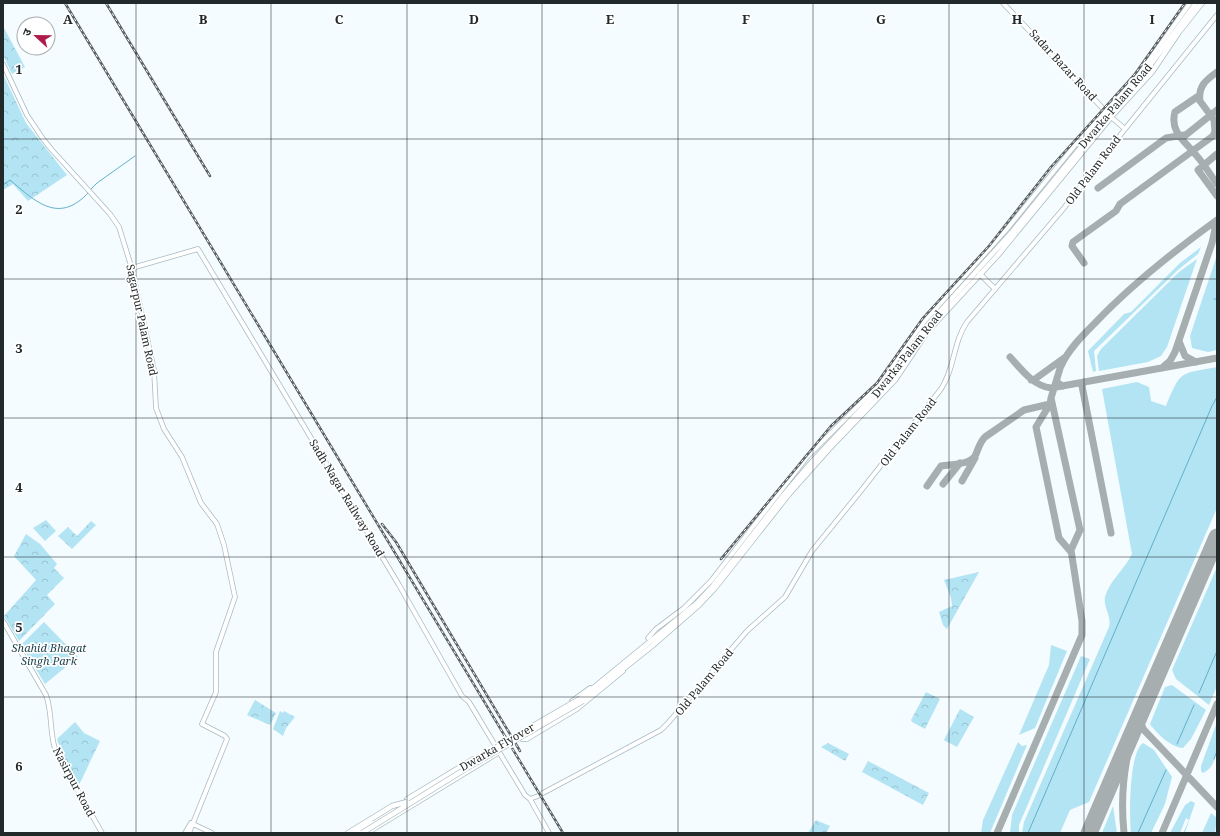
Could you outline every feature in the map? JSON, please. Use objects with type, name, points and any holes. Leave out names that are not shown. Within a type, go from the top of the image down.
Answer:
[{"type":"main road","name":"Dwarka-Palam Road","points":[[637,656],[697,603],[713,586],[787,491],[810,464],[891,378],[924,329],[1012,232],[1108,114],[1149,67],[1177,26],[1196,3]]},
{"type":"main road","points":[[1108,114],[1152,72],[1179,32],[1202,3]]},
{"type":"main road","name":"Dwarka-Palam Road","points":[[637,656],[699,605],[715,588],[794,489],[829,449],[895,380],[927,332],[1016,234],[1108,114]]},
{"type":"main road","points":[[980,274],[995,289]]},
{"type":"main road","name":"Dwarka Flyover","points":[[362,833],[467,768],[583,701],[637,656]]},
{"type":"main road","name":"Dwarka Flyover","points":[[355,833],[581,698],[627,664]]},
{"type":"main road","points":[[348,833],[392,806],[406,802]]},
{"type":"street","name":"Sadar Bazar Road","points":[[1003,3],[1108,114],[1125,129]]},
{"type":"street","points":[[648,638],[656,629],[684,608],[711,581],[807,457],[874,390],[922,323],[1007,230],[1108,114],[1145,66],[1190,3]]},
{"type":"street","name":"Old Palam Road","points":[[543,794],[661,730],[676,715],[747,631],[785,597],[812,551],[941,389],[948,375],[957,340],[962,329],[1064,208],[1125,129],[1217,15]]},
{"type":"street","name":"Sagarpur Palam Road","points":[[3,64],[27,115],[43,139],[119,226],[132,268],[154,370],[156,408],[164,429],[182,457],[202,503],[217,524],[235,590],[234,600],[216,652],[216,692],[202,725],[225,736],[227,739],[191,823]]},
{"type":"street","name":"Sadh Nagar Railway Road","points":[[132,268],[198,249],[399,585],[462,696],[469,702],[494,747],[525,795],[530,799],[546,832]]},
{"type":"street","name":"Nasirpur Road","points":[[3,621],[45,694],[51,709],[53,740],[56,752],[102,833]]},
{"type":"street","points":[[637,656],[595,696],[577,709],[527,739],[521,738],[520,734],[523,729],[573,700],[616,667],[637,656]]},
{"type":"street","points":[[351,833],[494,747]]},
{"type":"street","points":[[367,833],[498,753]]},
{"type":"street","points":[[530,799],[538,796]]},
{"type":"street","points":[[185,833],[191,823]]},
{"type":"street","points":[[189,833],[191,823]]},
{"type":"street","points":[[191,823],[212,833]]},
{"type":"green space","points":[[3,26],[16,50],[16,56],[19,56],[25,67],[12,74],[3,55]]},
{"type":"green space","points":[[3,76],[26,123],[67,175],[28,201],[13,184],[3,190]]},
{"type":"green space","points":[[1201,247],[1198,254],[1179,269],[1094,351],[1096,371],[1093,372],[1088,351],[1124,314],[1131,312],[1180,263]]},
{"type":"green space","points":[[1217,255],[1217,350],[1208,352],[1192,348],[1190,336]]},
{"type":"green space","points":[[1197,259],[1167,347],[1161,356],[1148,362],[1099,371],[1097,356],[1101,349],[1179,272]]},
{"type":"green space","points":[[1217,367],[1217,508],[1089,802],[1070,810],[1060,833],[1022,833],[1024,822],[1109,627],[1110,623],[1105,604],[1107,591],[1132,554],[1102,389],[1137,382],[1149,387],[1151,401],[1166,406],[1178,380],[1182,376],[1195,371]]},
{"type":"green space","points":[[46,520],[56,531],[45,541],[33,528]]},
{"type":"green space","points":[[91,521],[96,525],[72,549],[58,536],[68,527],[77,536]]},
{"type":"green space","name":"Shahid Bhagat Singh Park","points":[[26,534],[40,544],[57,564],[54,568],[64,578],[47,595],[55,604],[19,641],[4,616],[36,580],[14,556]]},
{"type":"green space","points":[[1217,567],[1217,686],[1209,705],[1176,679],[1172,670]]},
{"type":"green space","points":[[979,572],[947,629],[943,625],[939,612],[952,606],[951,598],[944,580]]},
{"type":"green space","name":"Shahid Bhagat Singh Park","points":[[44,622],[78,657],[45,684],[21,645]]},
{"type":"green space","points":[[1051,645],[1067,651],[1035,728],[1019,735],[1049,665]]},
{"type":"green space","points":[[1081,656],[1090,659],[1019,825],[1019,833],[1010,833],[1012,815]]},
{"type":"green space","points":[[1172,685],[1206,710],[1191,739],[1183,748],[1174,746],[1156,732],[1150,724],[1165,687]]},
{"type":"green space","points":[[926,692],[940,699],[925,729],[911,720]]},
{"type":"green space","points":[[255,700],[276,713],[270,725],[247,715]]},
{"type":"green space","points":[[960,709],[974,717],[957,747],[944,740]]},
{"type":"green space","points":[[280,711],[283,713],[284,711],[295,717],[286,728],[283,736],[273,729]]},
{"type":"green space","points":[[75,722],[84,733],[100,741],[79,785],[62,754],[57,739]]},
{"type":"green space","points":[[1217,722],[1217,744],[1215,758],[1208,769],[1203,773],[1201,771],[1201,766]]},
{"type":"green space","points":[[1018,742],[1022,746],[1027,745],[990,833],[981,833],[983,820]]},
{"type":"green space","points":[[828,743],[849,754],[845,761],[821,747]]},
{"type":"green space","points":[[1143,743],[1154,750],[1172,777],[1165,804],[1151,833],[1131,833],[1131,785],[1135,758],[1138,749]]},
{"type":"green space","points":[[868,761],[929,793],[923,805],[862,772]]},
{"type":"green space","points":[[1191,801],[1195,803],[1185,833],[1183,833],[1189,820],[1186,818],[1180,833],[1170,833],[1185,805]]},
{"type":"green space","points":[[1113,806],[1117,833],[1102,833]]},
{"type":"green space","points":[[1211,813],[1217,818],[1215,833],[1202,833]]},
{"type":"green space","points":[[816,820],[830,826],[826,833],[808,833]]},
{"type":"waterway","points":[[91,189],[97,183],[135,156]]},
{"type":"waterway","points":[[3,185],[10,180],[29,196],[48,207],[58,209],[68,207],[78,202],[89,192]]},
{"type":"waterway","points":[[1028,833],[1217,397]]},
{"type":"waterway","points":[[1199,693],[1217,651]]},
{"type":"waterway","points":[[1177,744],[1194,705]]},
{"type":"waterway","points":[[1214,759],[1217,751]]},
{"type":"waterway","points":[[1138,833],[1166,770]]},
{"type":"taxiway","points":[[1200,101],[1200,91],[1202,87],[1209,78],[1217,72]]},
{"type":"taxiway","points":[[1217,134],[1215,131],[1214,120],[1197,97],[1175,112],[1174,125],[1177,131],[1202,162],[1217,184]]},
{"type":"taxiway","points":[[1182,138],[1217,110]]},
{"type":"taxiway","points":[[1084,263],[1072,246],[1073,242],[1116,211],[1120,204],[1213,136],[1215,131]]},
{"type":"taxiway","points":[[1098,188],[1166,138],[1184,135]]},
{"type":"taxiway","points":[[1217,154],[1198,170],[1217,196]]},
{"type":"taxiway","points":[[1061,366],[1067,354],[1080,338],[1109,309],[1169,256],[1217,220]]},
{"type":"taxiway","points":[[1162,368],[1170,361],[1175,352],[1212,243],[1217,220]]},
{"type":"taxiway","points":[[1179,341],[1185,356],[1196,362]]},
{"type":"taxiway","points":[[1010,357],[1023,372],[1033,380],[1045,387],[1051,388],[1217,358]]},
{"type":"taxiway","points":[[1031,380],[1035,379],[1064,358]]},
{"type":"taxiway","points":[[997,833],[1082,635],[1082,621],[1071,550],[1080,530],[1051,398],[1062,362]]},
{"type":"taxiway","points":[[1057,378],[1057,383],[1063,386]]},
{"type":"taxiway","points":[[1084,382],[1082,386],[1111,533]]},
{"type":"taxiway","points":[[927,486],[941,466],[966,462],[974,458],[985,437],[1024,410],[1050,404],[1051,398]]},
{"type":"taxiway","points":[[1050,404],[1036,427],[1059,538],[1071,552]]},
{"type":"taxiway","points":[[962,481],[975,458]]},
{"type":"taxiway","points":[[943,484],[960,463]]},
{"type":"taxiway","points":[[1162,833],[1217,704]]},
{"type":"taxiway","points":[[1140,714],[1141,724],[1144,730],[1217,807]]},
{"type":"taxiway","points":[[1124,833],[1124,776],[1129,748],[1138,720]]},
{"type":"runway","points":[[1089,833],[1217,537]]},
{"type":"railway","points":[[65,3],[563,833]]},
{"type":"railway","points":[[106,3],[210,176]]},
{"type":"railway","points":[[721,559],[831,426],[877,383],[923,318],[989,246],[1051,167],[1135,74],[1185,3]]},
{"type":"railway","points":[[382,524],[396,542],[520,751]]}]
